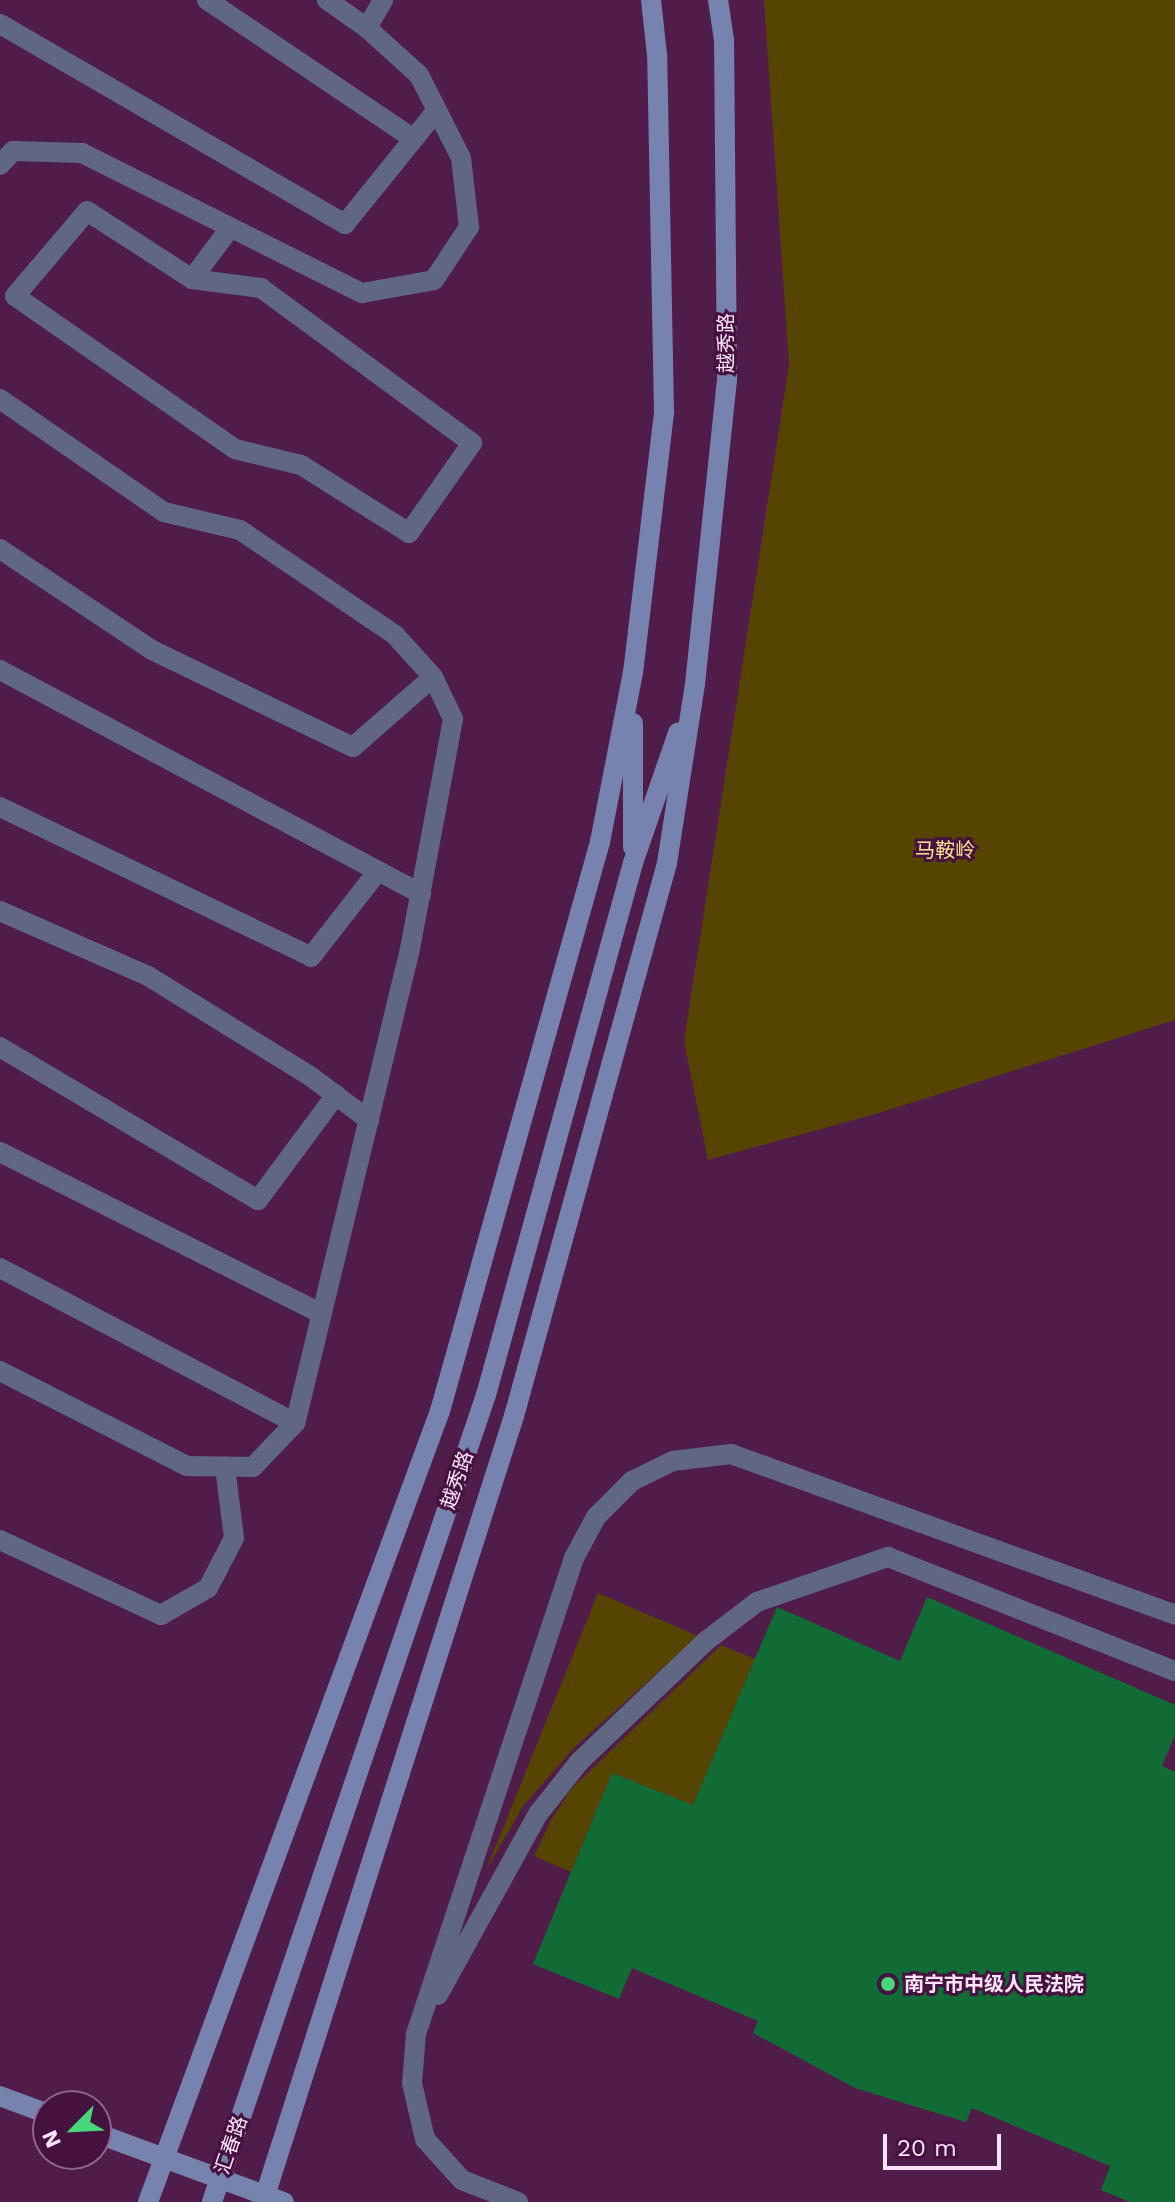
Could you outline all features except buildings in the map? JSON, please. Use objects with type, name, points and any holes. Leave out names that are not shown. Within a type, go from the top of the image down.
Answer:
[{"type":"main road","points":[[148,2202],[440,1411],[600,842],[633,673],[664,412],[657,55],[651,0]]},
{"type":"main road","name":"越秀路","points":[[695,684],[727,379],[724,40],[718,0]]},
{"type":"main road","points":[[633,673],[633,863]]},
{"type":"main road","points":[[633,863],[695,684]]},
{"type":"main road","points":[[112,2139],[271,2199],[514,1416],[667,863],[695,684]]},
{"type":"main road","name":"越秀路","points":[[250,2089],[486,1395],[633,863]]},
{"type":"main road","name":"汇春路","points":[[212,2202],[250,2089]]},
{"type":"main road","points":[[0,2096],[32,2108]]},
{"type":"street","points":[[207,0],[414,139]]},
{"type":"street","points":[[0,165],[13,151],[82,153],[362,293],[434,280],[469,227],[461,158],[419,75],[367,28],[327,0]]},
{"type":"street","points":[[367,28],[383,0]]},
{"type":"street","points":[[0,24],[345,224],[437,110]]},
{"type":"street","points":[[87,211],[192,279],[261,288],[472,443],[409,533],[301,465],[235,449],[15,296],[87,211]]},
{"type":"street","points":[[192,279],[230,228]]},
{"type":"street","points":[[0,399],[164,512],[240,530],[395,635],[433,677],[453,719],[421,894],[295,1423],[253,1467],[187,1466],[0,1371]]},
{"type":"street","points":[[0,549],[152,650],[353,747],[433,677]]},
{"type":"street","points":[[0,670],[421,894]]},
{"type":"street","points":[[0,807],[311,957],[378,871]]},
{"type":"street","points":[[0,911],[148,976],[336,1095],[369,1120]]},
{"type":"street","points":[[0,1047],[258,1200],[336,1095]]},
{"type":"street","points":[[0,1152],[322,1314]]},
{"type":"street","points":[[0,1268],[295,1423]]},
{"type":"street","points":[[518,2202],[462,2180],[425,2139],[412,2083],[416,2034],[574,1558],[596,1517],[632,1481],[673,1461],[731,1454],[1175,1615]]},
{"type":"street","points":[[0,1540],[161,1615],[208,1588],[234,1538],[225,1467]]},
{"type":"street","points":[[416,2034],[538,1814],[579,1762],[706,1641],[757,1602],[888,1557],[1175,1671]]},
{"type":"green space","name":"马鞍岭","points":[[764,0],[1175,0],[1175,1020],[879,1113],[708,1160],[684,1041],[789,365]]},
{"type":"green space","points":[[598,1593],[698,1636],[574,1748],[523,1806],[486,1870]]},
{"type":"green space","points":[[721,1645],[755,1659],[693,1805],[612,1773],[571,1872],[534,1856],[550,1822],[571,1789]]},
{"type":"place","name":"南宁市中级人民法院","points":[[888,1984]]}]
